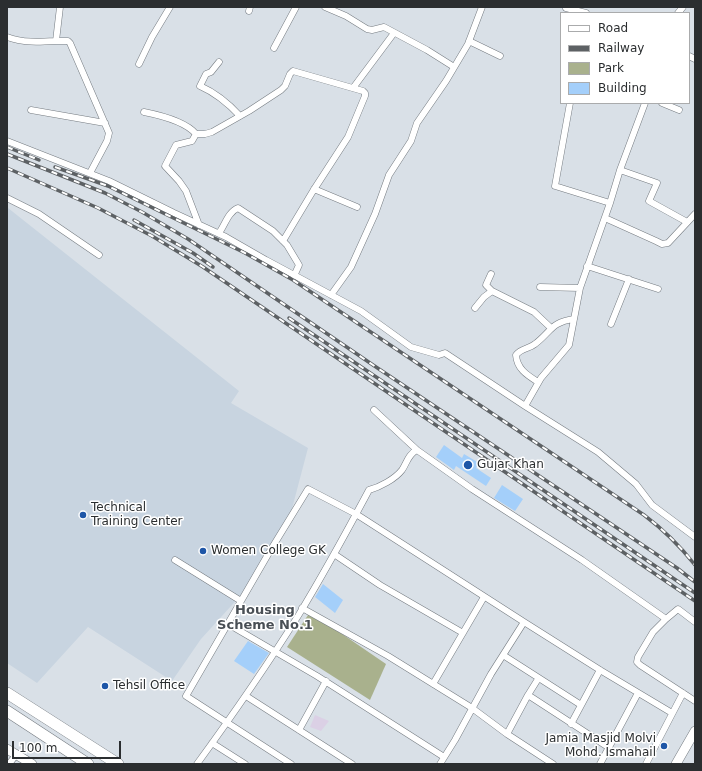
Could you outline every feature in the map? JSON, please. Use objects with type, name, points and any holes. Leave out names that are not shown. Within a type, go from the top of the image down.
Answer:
[{"type":"highway","points":[[7,693],[118,764]]},
{"type":"highway","points":[[7,711],[88,764]]},
{"type":"main road","points":[[676,764],[695,731]]},
{"type":"main road","points":[[7,749],[32,764]]},
{"type":"street","points":[[56,41],[60,7]]},
{"type":"street","points":[[139,64],[152,37],[170,7]]},
{"type":"street","points":[[274,48],[296,7]]},
{"type":"street","points":[[331,295],[350,267],[373,219],[389,175],[411,140],[417,123],[454,67],[469,41],[482,7]]},
{"type":"street","points":[[328,8],[346,16],[367,29],[372,30],[384,27],[427,50],[454,67]]},
{"type":"street","points":[[565,9],[581,12]]},
{"type":"street","points":[[353,88],[394,33]]},
{"type":"street","points":[[7,37],[17,41],[68,41],[70,43],[109,132],[90,173]]},
{"type":"street","points":[[469,41],[500,56]]},
{"type":"street","points":[[219,62],[211,72],[206,74],[200,86],[213,92],[225,101],[240,116]]},
{"type":"street","points":[[196,134],[212,132],[281,90],[285,86],[290,74],[293,71],[363,91],[365,94],[348,136],[283,240]]},
{"type":"street","points":[[570,104],[555,186],[610,203]]},
{"type":"street","points":[[525,406],[538,382],[569,345],[580,288],[605,218],[620,170],[645,104]]},
{"type":"street","points":[[664,104],[679,110]]},
{"type":"street","points":[[31,110],[105,123]]},
{"type":"street","points":[[144,112],[152,113],[185,125],[196,134]]},
{"type":"street","points":[[196,134],[192,141],[176,145],[165,166],[186,191],[199,224]]},
{"type":"street","points":[[7,141],[109,181],[219,234],[361,311],[411,347],[439,355],[445,353],[598,452],[636,484],[652,505],[695,537]]},
{"type":"street","points":[[620,170],[657,183],[649,201],[687,222]]},
{"type":"street","points":[[314,189],[357,207]]},
{"type":"street","points":[[7,198],[39,214],[99,255]]},
{"type":"street","points":[[219,234],[228,216],[233,210],[238,208],[273,231],[283,240],[299,264],[294,276]]},
{"type":"street","points":[[605,218],[662,244],[668,243],[695,214]]},
{"type":"street","points":[[587,266],[658,289]]},
{"type":"street","points":[[490,274],[486,285],[492,291],[534,312],[551,328]]},
{"type":"street","points":[[611,324],[629,280]]},
{"type":"street","points":[[540,287],[580,288]]},
{"type":"street","points":[[475,308],[480,301],[492,291]]},
{"type":"street","points":[[538,382],[521,370],[516,355],[519,351],[534,345],[559,322],[574,319]]},
{"type":"street","points":[[374,410],[417,450],[472,489],[582,560],[666,619]]},
{"type":"street","points":[[197,764],[246,696],[302,608],[369,490],[381,486],[402,471],[412,452],[417,450]]},
{"type":"street","points":[[291,764],[186,696],[308,489],[356,514],[484,597],[600,670],[672,713]]},
{"type":"street","points":[[334,554],[380,585],[463,633]]},
{"type":"street","points":[[175,560],[241,601]]},
{"type":"street","points":[[434,684],[484,597]]},
{"type":"street","points":[[302,608],[381,652],[434,684],[472,708],[507,734],[553,764]]},
{"type":"street","points":[[695,622],[678,609],[653,632],[638,657],[637,662],[695,701]]},
{"type":"street","points":[[440,764],[503,655],[524,622]]},
{"type":"street","points":[[228,624],[326,681],[444,757]]},
{"type":"street","points":[[503,655],[538,679],[581,705]]},
{"type":"street","points":[[572,724],[600,670]]},
{"type":"street","points":[[507,734],[538,679]]},
{"type":"street","points":[[299,730],[326,681]]},
{"type":"street","points":[[600,764],[638,693]]},
{"type":"street","points":[[646,764],[683,693]]},
{"type":"street","points":[[528,695],[608,747]]},
{"type":"street","points":[[246,696],[348,763]]},
{"type":"street","points":[[212,743],[246,764]]},
{"type":"street","points":[[9,764],[16,755]]},
{"type":"shaded area","name":"Technical Training Center","points":[[8,208],[239,391],[231,403],[308,448],[289,520],[252,583],[201,639],[172,681],[88,627],[37,683],[7,663]]},
{"type":"shaded area","points":[[315,715],[329,721],[321,731],[310,727]]},
{"type":"green space","points":[[310,612],[386,664],[370,700],[287,647]]},
{"type":"building","points":[[444,445],[462,458],[464,454],[479,463],[476,468],[491,478],[486,486],[456,466],[454,470],[436,457]]},
{"type":"building","points":[[502,485],[523,499],[515,511],[494,498]]},
{"type":"building","points":[[323,584],[343,600],[335,613],[315,597]]},
{"type":"building","points":[[248,641],[269,653],[254,674],[234,661]]},
{"type":"railway","points":[[7,147],[39,160]]},
{"type":"railway","points":[[7,154],[105,193],[142,212],[188,239],[373,365],[677,568],[695,582]]},
{"type":"railway","points":[[55,167],[108,186],[245,253],[293,280],[644,515],[671,538],[695,565]]},
{"type":"railway","points":[[7,168],[98,208],[152,236],[203,267],[695,601]]},
{"type":"railway","points":[[134,220],[193,253],[213,267]]},
{"type":"railway","points":[[289,318],[695,593]]},
{"type":"place","name":"Gujar Khan","points":[[468,465]]},
{"type":"place","name":"Technical Training Center","points":[[83,515]]},
{"type":"place","name":"Women College GK","points":[[203,551]]},
{"type":"place","name":"Tehsil Office","points":[[105,686]]},
{"type":"place","name":"Jamia Masjid Molvi Mohd. Ismahail","points":[[664,746]]},
{"type":"district","name":"Housing Scheme No.1","points":[[265,618]]}]
